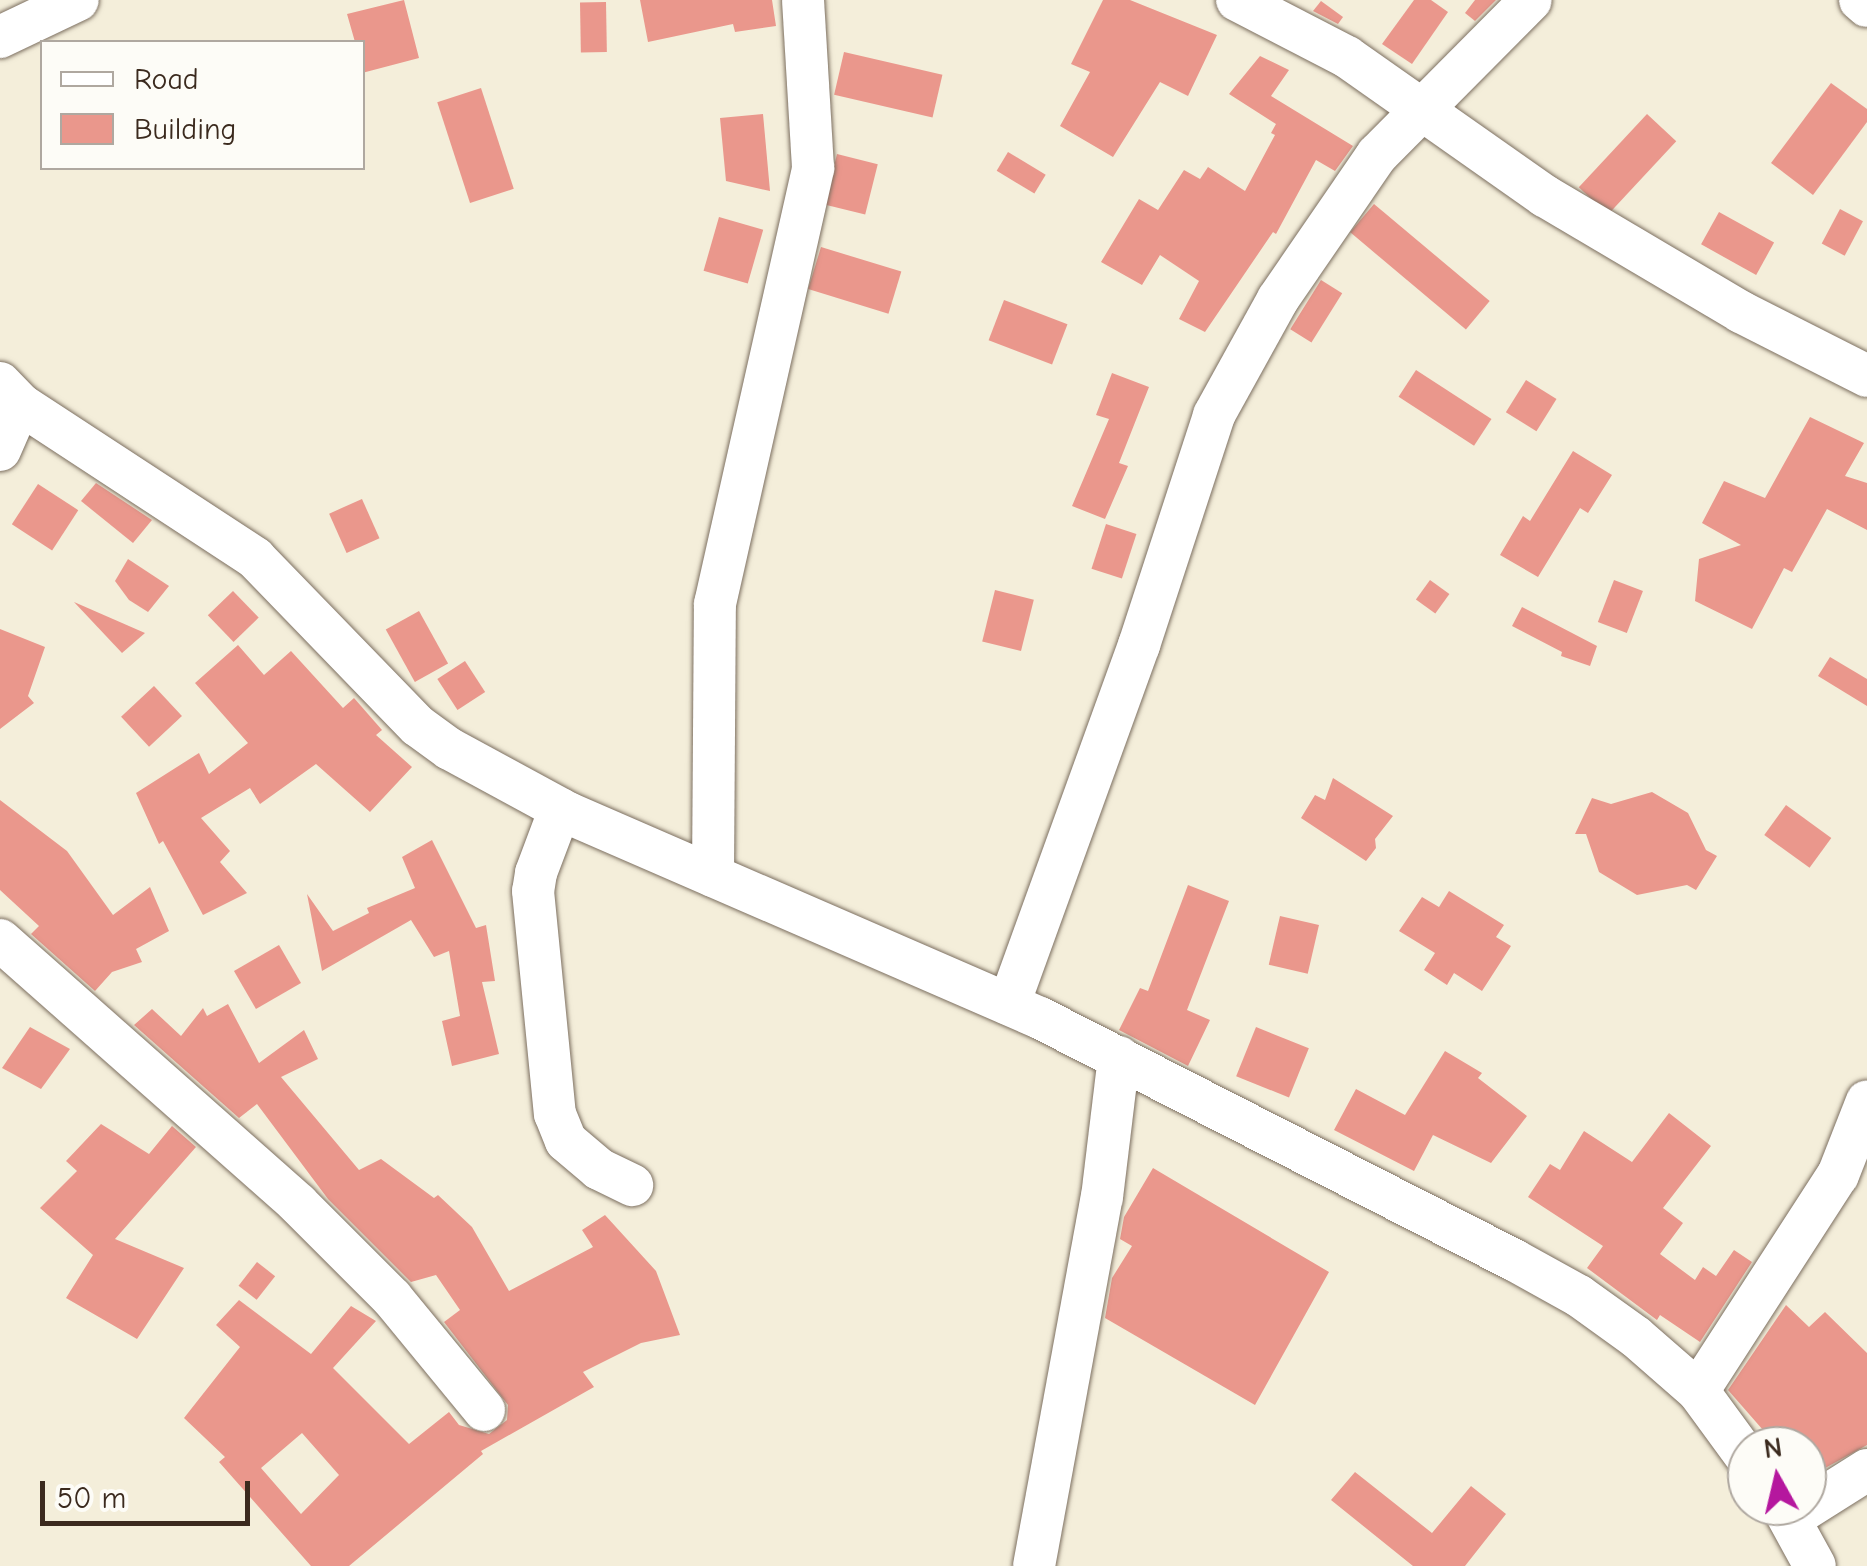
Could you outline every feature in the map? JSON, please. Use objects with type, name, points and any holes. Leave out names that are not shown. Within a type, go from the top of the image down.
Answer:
[{"type":"street","points":[[0,37],[78,0]]},
{"type":"street","points":[[712,876],[715,604],[813,168],[803,0]]},
{"type":"street","points":[[1237,0],[1317,39],[1545,196],[1741,312],[1867,376]]},
{"type":"street","points":[[1009,1004],[1139,645],[1214,415],[1311,250],[1377,155],[1531,0]]},
{"type":"street","points":[[1860,0],[1867,6]]},
{"type":"street","points":[[0,450],[10,393],[255,558],[418,726],[450,749],[560,809],[1009,1004],[1120,1057],[1579,1296],[1636,1337],[1698,1391],[1727,1431]]},
{"type":"street","points":[[560,809],[536,873],[534,891],[555,1114],[566,1141],[599,1169],[632,1184]]},
{"type":"street","points":[[0,940],[298,1204],[392,1298],[484,1410]]},
{"type":"street","points":[[1034,1564],[1102,1197],[1120,1057]]},
{"type":"street","points":[[1698,1391],[1838,1175],[1867,1101]]},
{"type":"street","points":[[1827,1491],[1867,1470]]},
{"type":"street","points":[[1793,1526],[1814,1566]]},
{"type":"building","points":[[404,0],[419,58],[365,72],[365,40],[354,40],[347,14]]},
{"type":"building","points":[[640,0],[772,0],[776,26],[735,32],[733,24],[648,42]]},
{"type":"building","points":[[1103,0],[1130,0],[1217,35],[1188,96],[1160,82],[1113,157],[1060,126],[1090,72],[1071,64]]},
{"type":"building","points":[[1414,0],[1431,0],[1448,12],[1412,64],[1382,44]]},
{"type":"building","points":[[1475,0],[1496,0],[1475,21],[1465,13]]},
{"type":"building","points":[[1321,1],[1343,17],[1338,24],[1313,11]]},
{"type":"building","points":[[580,2],[606,2],[607,52],[581,52]]},
{"type":"building","points":[[844,52],[942,75],[933,118],[834,95]]},
{"type":"building","points":[[1260,56],[1289,70],[1271,96],[1353,146],[1335,171],[1316,160],[1276,234],[1273,232],[1205,332],[1179,319],[1199,281],[1160,255],[1142,285],[1101,262],[1139,199],[1158,210],[1184,170],[1200,179],[1208,167],[1245,191],[1275,135],[1271,133],[1276,124],[1229,94]]},
{"type":"building","points":[[1831,83],[1867,109],[1867,122],[1813,195],[1771,163]]},
{"type":"building","points":[[481,88],[514,189],[470,203],[437,102]]},
{"type":"building","points":[[763,114],[770,191],[726,181],[720,118]]},
{"type":"building","points":[[1647,114],[1676,141],[1608,214],[1579,187]]},
{"type":"building","points":[[1008,152],[1046,175],[1034,194],[997,171]]},
{"type":"building","points":[[837,154],[878,164],[865,215],[824,204]]},
{"type":"building","points":[[1374,204],[1490,301],[1466,329],[1350,232]]},
{"type":"building","points":[[1840,209],[1863,221],[1845,256],[1822,243]]},
{"type":"building","points":[[1719,212],[1774,243],[1756,275],[1701,244]]},
{"type":"building","points":[[719,217],[763,230],[748,284],[704,271]]},
{"type":"building","points":[[821,247],[901,272],[888,314],[808,289]]},
{"type":"building","points":[[1321,280],[1342,293],[1311,342],[1290,329]]},
{"type":"building","points":[[1004,300],[1067,324],[1052,365],[989,340]]},
{"type":"building","points":[[1416,370],[1491,419],[1474,446],[1399,397]]},
{"type":"building","points":[[1112,373],[1149,387],[1119,463],[1128,466],[1105,519],[1072,506],[1109,419],[1096,415]]},
{"type":"building","points":[[1526,380],[1557,399],[1536,431],[1506,412]]},
{"type":"building","points":[[1810,417],[1864,443],[1845,476],[1867,483],[1867,530],[1827,509],[1792,572],[1784,568],[1752,629],[1695,601],[1699,559],[1741,545],[1702,523],[1724,481],[1765,498]]},
{"type":"building","points":[[1573,451],[1612,475],[1588,513],[1580,508],[1538,577],[1500,555],[1523,516],[1530,521]]},
{"type":"building","points":[[96,483],[152,520],[133,543],[81,501]]},
{"type":"building","points":[[38,484],[78,510],[52,550],[12,524]]},
{"type":"building","points":[[362,499],[379,538],[347,553],[329,514]]},
{"type":"building","points":[[1106,524],[1136,534],[1122,579],[1091,569]]},
{"type":"building","points":[[128,559],[169,586],[148,612],[129,600],[115,581]]},
{"type":"building","points":[[1430,580],[1449,594],[1435,614],[1416,599]]},
{"type":"building","points":[[1614,580],[1643,591],[1627,633],[1598,622]]},
{"type":"building","points":[[995,590],[1034,600],[1021,651],[982,641]]},
{"type":"building","points":[[233,591],[259,618],[234,642],[208,615]]},
{"type":"building","points":[[74,602],[145,633],[122,653]]},
{"type":"building","points":[[1522,607],[1597,646],[1590,666],[1561,656],[1562,652],[1512,626]]},
{"type":"building","points":[[419,611],[448,663],[415,682],[386,629]]},
{"type":"building","points":[[0,629],[45,647],[28,696],[34,703],[0,729]]},
{"type":"building","points":[[238,645],[264,675],[291,651],[343,708],[354,698],[382,730],[376,735],[412,767],[370,812],[316,764],[260,804],[250,788],[201,818],[230,851],[220,862],[247,893],[203,915],[163,841],[159,844],[136,793],[199,753],[209,774],[248,743],[195,683]]},
{"type":"building","points":[[1830,657],[1867,679],[1867,706],[1818,676]]},
{"type":"building","points":[[465,661],[485,692],[457,710],[437,679]]},
{"type":"building","points":[[154,686],[182,716],[149,747],[121,717]]},
{"type":"building","points":[[1333,778],[1393,816],[1375,839],[1376,848],[1366,861],[1301,818],[1315,795],[1325,800]]},
{"type":"building","points":[[1652,792],[1688,813],[1706,850],[1717,856],[1696,890],[1687,885],[1637,895],[1599,872],[1586,834],[1575,834],[1592,798],[1611,804]]},
{"type":"building","points":[[0,800],[67,851],[113,915],[150,887],[169,931],[136,949],[142,962],[112,972],[95,991],[31,934],[39,926],[0,890]]},
{"type":"building","points":[[1786,805],[1831,838],[1810,868],[1764,835]]},
{"type":"building","points":[[432,840],[476,928],[486,925],[495,981],[482,982],[499,1054],[452,1066],[442,1021],[460,1016],[449,951],[434,957],[411,920],[322,971],[307,894],[333,931],[369,913],[367,908],[415,888],[402,857]]},
{"type":"building","points":[[1188,885],[1229,901],[1187,1010],[1210,1020],[1188,1066],[1119,1030],[1140,988],[1148,991]]},
{"type":"building","points":[[1449,891],[1504,925],[1496,937],[1511,946],[1482,991],[1454,973],[1447,985],[1424,970],[1435,953],[1399,931],[1422,897],[1439,907]]},
{"type":"building","points":[[1280,916],[1319,925],[1308,974],[1269,965]]},
{"type":"building","points":[[279,945],[301,983],[256,1009],[234,971]]},
{"type":"building","points":[[228,1004],[259,1063],[304,1030],[318,1059],[281,1077],[359,1170],[381,1159],[434,1198],[438,1195],[472,1227],[509,1291],[593,1247],[582,1230],[605,1215],[656,1271],[680,1335],[641,1343],[583,1372],[594,1387],[481,1451],[483,1454],[349,1566],[311,1566],[219,1462],[225,1457],[184,1418],[240,1347],[216,1325],[239,1300],[311,1354],[351,1306],[376,1321],[333,1368],[409,1444],[449,1412],[459,1425],[489,1434],[507,1420],[508,1405],[444,1322],[460,1310],[436,1275],[411,1282],[328,1199],[257,1104],[239,1118],[134,1025],[152,1009],[181,1036],[203,1008],[207,1016]],"holes":[[[302,1433],[339,1475],[301,1514],[261,1468]]]},
{"type":"building","points":[[30,1027],[70,1049],[41,1089],[2,1068]]},
{"type":"building","points":[[1256,1027],[1309,1048],[1289,1097],[1236,1076]]},
{"type":"building","points":[[1445,1051],[1482,1073],[1478,1078],[1527,1116],[1491,1163],[1433,1135],[1414,1171],[1334,1130],[1356,1089],[1405,1115]]},
{"type":"building","points":[[1669,1113],[1711,1146],[1663,1208],[1683,1223],[1660,1254],[1695,1280],[1703,1267],[1716,1276],[1734,1250],[1752,1262],[1700,1342],[1660,1315],[1657,1320],[1587,1268],[1603,1246],[1528,1197],[1550,1164],[1560,1170],[1584,1131],[1632,1162]]},
{"type":"building","points":[[101,1124],[149,1154],[172,1126],[196,1147],[115,1239],[184,1268],[137,1339],[66,1298],[93,1255],[40,1208],[77,1171],[66,1161]]},
{"type":"building","points":[[1153,1168],[1329,1272],[1255,1405],[1105,1318],[1112,1278],[1132,1246],[1120,1239],[1124,1217]]},
{"type":"building","points":[[257,1262],[275,1276],[257,1300],[239,1286]]},
{"type":"building","points":[[1786,1305],[1809,1327],[1825,1312],[1867,1353],[1867,1445],[1827,1467],[1827,1426],[1760,1426],[1728,1390]]},
{"type":"building","points":[[1355,1472],[1432,1533],[1471,1486],[1506,1514],[1465,1566],[1413,1566],[1331,1500]]}]
